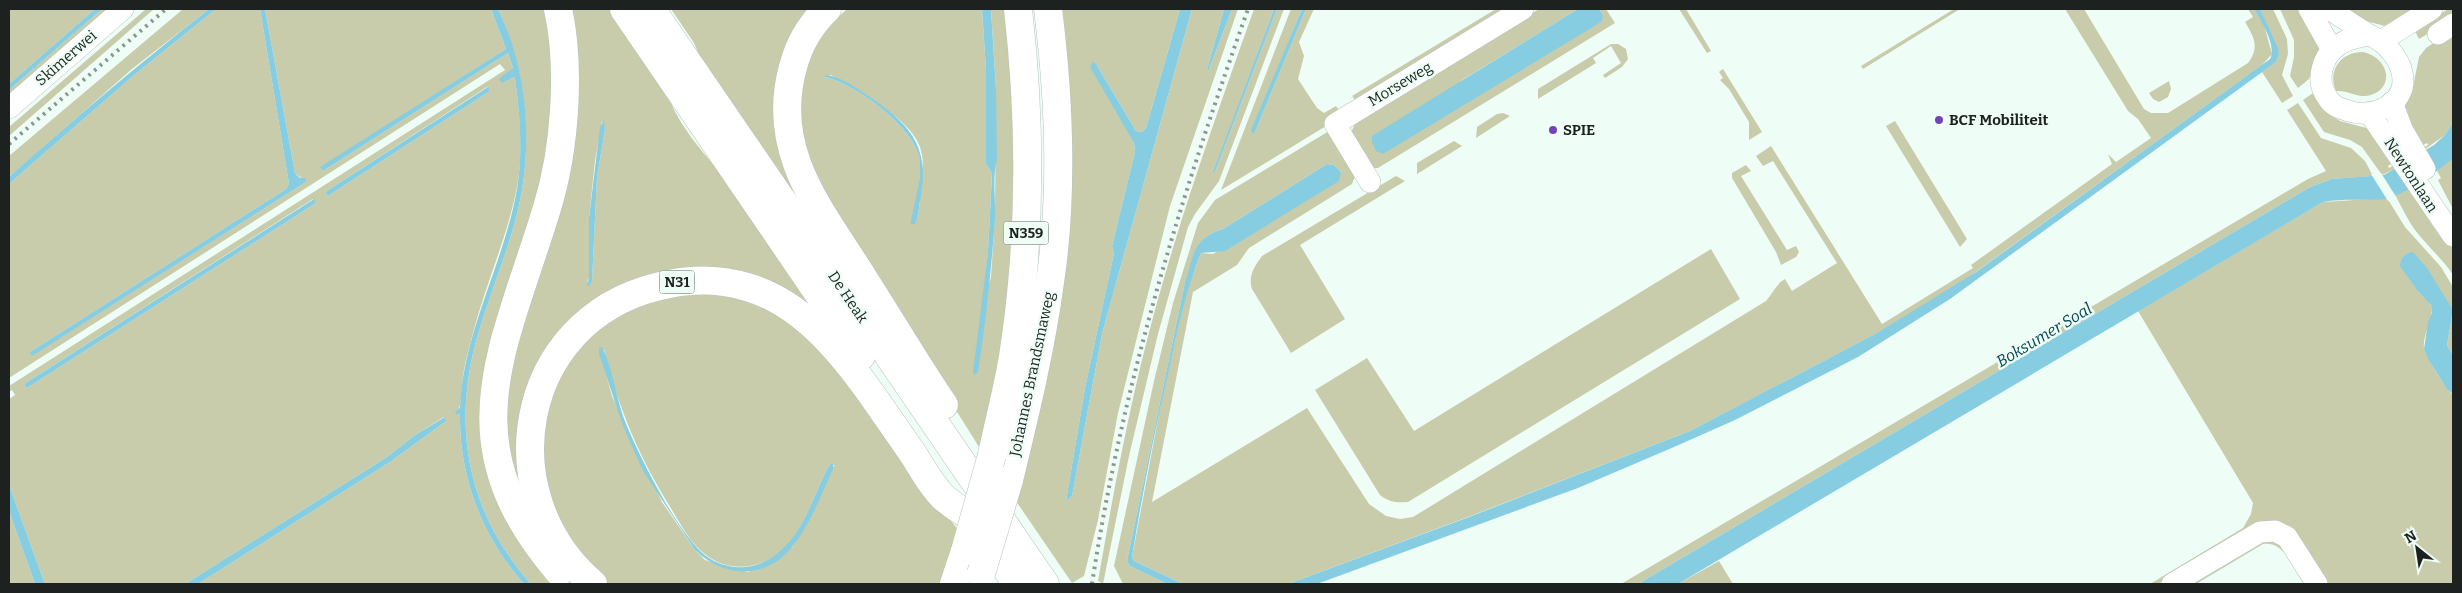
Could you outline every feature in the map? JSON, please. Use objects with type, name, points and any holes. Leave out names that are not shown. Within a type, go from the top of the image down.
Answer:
[{"type":"highway","points":[[558,9],[565,104],[560,142],[548,206],[505,335],[495,384],[493,418],[496,453],[513,505],[542,552],[572,584]]},
{"type":"highway","name":"De Heak","points":[[624,9],[1017,584]]},
{"type":"highway","name":"De Heak","points":[[651,9],[1045,584]]},
{"type":"highway","points":[[827,9],[809,29],[801,45],[788,89],[787,105],[790,140],[802,176],[825,222],[850,255],[934,391],[1064,584]]},
{"type":"highway","name":"Johannes Brandsmaweg","points":[[954,584],[992,455],[1014,352],[1026,226],[1028,153],[1026,99],[1018,9]]},
{"type":"highway","name":"Johannes Brandsmaweg","points":[[980,579],[1009,480],[1038,359],[1051,281],[1057,141],[1048,9]]},
{"type":"highway","name":"N31","points":[[593,584],[572,563],[556,541],[542,514],[534,492],[529,436],[533,410],[551,364],[571,339],[593,317],[618,300],[644,290],[674,282],[700,280],[747,287],[775,298],[797,313],[838,352],[942,496],[972,518]]},
{"type":"street","name":"Skimerwei","points":[[9,108],[123,9]]},
{"type":"street","name":"Morseweg","points":[[1370,182],[1334,124],[1523,9]]},
{"type":"street","points":[[2308,9],[2332,50]]},
{"type":"street","points":[[2328,9],[2375,38],[2397,60],[2403,82],[2392,102],[2385,108],[2370,114],[2358,114],[2337,108],[2326,97],[2320,79],[2325,60],[2332,50],[2350,39],[2375,38],[2432,9]]},
{"type":"street","name":"Newtonlaan","points":[[2392,102],[2408,155]]},
{"type":"street","name":"Newtonlaan","points":[[2370,114],[2408,155],[2453,236]]},
{"type":"street","name":"Newtonlaan","points":[[2427,187],[2453,222]]},
{"type":"street","points":[[2172,584],[2252,535],[2268,531],[2282,533],[2287,537],[2317,584]]},
{"type":"green space","points":[[9,9],[95,9],[9,84]]},
{"type":"green space","points":[[102,9],[112,9],[9,99],[9,90]]},
{"type":"green space","points":[[146,9],[154,9],[9,136],[9,127]]},
{"type":"green space","points":[[183,9],[209,9],[132,69],[9,177],[9,156]]},
{"type":"green space","points":[[216,9],[260,9],[289,184],[286,189],[30,352],[58,339],[306,182],[295,173],[265,9],[491,9],[506,49],[321,168],[323,171],[508,53],[513,68],[511,71],[515,79],[520,121],[520,164],[512,210],[468,352],[457,415],[460,414],[464,461],[476,505],[496,546],[524,584],[198,584],[390,462],[445,422],[444,417],[415,435],[387,457],[185,584],[45,584],[9,485],[9,399],[15,395],[12,390],[9,392],[9,386],[505,70],[500,64],[9,378],[9,184],[133,76]],"holes":[[[487,87],[490,91],[328,196],[325,192]],[[313,199],[316,203],[27,388],[24,384]]]},
{"type":"green space","points":[[498,9],[552,9],[556,137],[482,399],[558,584],[531,584],[509,556],[492,527],[479,496],[470,465],[466,432],[466,399],[471,365],[479,331],[514,226],[525,167],[526,121],[520,74],[507,30]]},
{"type":"green space","points":[[563,9],[610,9],[670,97],[676,114],[683,125],[708,159],[722,173],[838,339],[815,320],[673,276],[547,359],[528,523],[498,418],[564,156]],"holes":[[[602,121],[605,130],[597,177],[592,281],[587,282],[589,278],[589,218],[595,161]]]},
{"type":"green space","points":[[671,9],[811,9],[777,104],[905,355],[706,71],[694,43]]},
{"type":"green space","points":[[847,9],[982,9],[986,70],[986,164],[992,173],[983,304],[991,277],[995,215],[996,89],[991,9],[1010,9],[1018,88],[1010,302],[981,450],[825,202],[799,126],[798,89],[816,37]],"holes":[[[831,75],[871,99],[899,119],[918,142],[923,167],[919,211],[914,224],[920,172],[919,156],[914,144],[894,119],[880,107],[850,87],[824,77]]]},
{"type":"green space","points":[[1057,9],[1180,9],[1146,128],[1142,132],[1136,131],[1096,64],[1134,143],[1135,152],[1112,246],[1114,253],[1085,388],[1066,501],[1072,496],[1102,334],[1192,9],[1224,9],[1208,72],[1232,9],[1238,9],[1170,206],[1118,413],[1098,520],[1084,576],[1072,583],[1016,501],[1029,437]]},
{"type":"green space","points":[[1254,9],[1274,9],[1215,172],[1277,9],[1284,9],[1219,181],[1188,227],[1158,334],[1129,456],[1103,584],[1100,584],[1101,582],[1098,581],[1114,491],[1139,373],[1157,301],[1196,175]]},
{"type":"green space","points":[[1291,9],[1302,9],[1251,133],[1255,132],[1306,9],[1314,9],[1299,42],[1304,56],[1298,79],[1317,108],[1324,113],[1336,106],[1340,112],[1324,122],[1326,126],[1221,190]]},
{"type":"green space","points":[[1496,9],[1508,9],[1355,100],[1352,96]]},
{"type":"green space","points":[[1539,9],[1578,9],[1459,82],[1603,15],[1599,9],[1606,9],[1615,23],[1378,168],[1373,168],[1351,133],[1355,123]]},
{"type":"green space","points":[[1679,9],[1686,9],[1711,51],[1707,53]]},
{"type":"green space","points":[[1954,9],[1960,9],[1863,69],[1861,66]]},
{"type":"green space","points":[[2065,9],[2084,9],[2144,109],[2151,113],[2168,113],[2248,63],[2255,47],[2251,32],[2245,22],[2253,17],[2248,9],[2254,9],[2264,25],[2272,54],[2262,65],[1959,284],[1885,329],[1690,431],[1288,584],[1183,584],[1134,561],[1132,557],[1161,403],[1185,295],[1201,253],[1213,254],[1341,172],[1334,165],[1327,164],[1223,229],[1206,237],[1196,249],[1185,282],[1127,561],[1130,566],[1167,584],[1123,584],[1114,566],[1154,381],[1173,303],[1198,223],[1215,200],[1329,131],[1355,176],[1352,184],[1249,248],[1237,265],[1193,292],[1152,502],[1307,408],[1369,504],[1386,516],[1400,519],[1413,517],[1766,301],[1785,279],[1792,291],[1837,263],[1773,161],[1763,166],[1756,156],[1771,146],[1882,324],[1973,268],[1971,265],[2112,164],[2108,154],[2116,162],[2151,138],[2138,119],[2128,111]]},
{"type":"green space","points":[[2260,9],[2273,9],[2287,39],[2288,54],[2282,75],[2293,96],[2282,103],[2262,72],[2276,62],[2279,55]]},
{"type":"green space","points":[[2280,9],[2301,9],[2321,48],[2309,79],[2298,88],[2290,76],[2294,57],[2294,40]]},
{"type":"green space","points":[[2336,9],[2417,9],[2385,26],[2350,17]]},
{"type":"green space","points":[[2448,9],[2453,9],[2453,19],[2419,39],[2415,31]]},
{"type":"green space","points":[[2453,30],[2453,122],[2445,135],[2424,150],[2423,148],[2428,145],[2427,143],[2419,147],[2404,108],[2413,87],[2419,57],[2426,48]]},
{"type":"green space","points":[[1611,44],[1618,44],[1626,49],[1628,59],[1622,67],[1605,78],[1603,75],[1621,63],[1611,46],[1593,58],[1596,63],[1538,99],[1538,89]]},
{"type":"green space","points":[[2363,52],[2372,55],[2383,66],[2386,72],[2384,86],[2379,91],[2367,96],[2336,91],[2333,76],[2338,64],[2348,55]]},
{"type":"green space","points":[[1723,69],[1762,132],[1749,140],[1749,122],[1729,89],[1720,80],[1723,78],[1719,72]]},
{"type":"green space","points":[[2169,81],[2171,89],[2168,97],[2159,102],[2153,99],[2149,93]]},
{"type":"green space","points":[[2313,93],[2330,115],[2340,121],[2370,129],[2395,161],[2388,166],[2389,168],[2394,165],[2396,168],[2382,175],[2362,147],[2350,140],[2324,132],[2303,100]]},
{"type":"green space","points":[[2298,103],[2321,138],[2351,148],[2365,161],[2373,176],[2332,179],[2310,187],[1638,584],[1621,584],[2308,179],[2326,171],[2287,110]]},
{"type":"green space","points":[[1503,113],[1510,116],[1476,138],[1477,127],[1497,114]]},
{"type":"green space","points":[[1895,121],[1967,239],[1960,247],[1886,126]]},
{"type":"green space","points":[[1454,141],[1462,146],[1417,174],[1417,163]]},
{"type":"green space","points":[[2453,156],[2453,209],[2438,180],[2441,178],[2437,171]]},
{"type":"green space","points":[[1746,165],[1751,171],[1741,176],[1787,250],[1796,246],[1799,252],[1796,257],[1781,265],[1776,252],[1732,178],[1732,173]]},
{"type":"green space","points":[[1396,176],[1405,181],[1300,245],[1345,319],[1291,353],[1252,289],[1251,276],[1256,264],[1262,256]]},
{"type":"green space","points":[[2408,188],[2412,195],[2416,194],[2453,247],[2453,275],[2415,230],[2395,195]]},
{"type":"green space","points":[[2387,198],[2405,227],[2441,267],[2453,287],[2453,310],[2418,291],[2429,302],[2432,310],[2424,348],[2428,359],[2453,395],[2453,584],[2327,584],[2301,542],[2252,527],[2158,584],[2150,584],[2243,528],[2251,514],[2253,503],[2138,311],[2323,202]]},
{"type":"green space","points":[[1711,249],[1740,299],[1408,502],[1393,502],[1380,495],[1315,390],[1367,358],[1414,431]]},
{"type":"green space","points":[[714,286],[802,323],[958,530],[943,584],[603,584],[558,531],[536,451],[565,355],[623,305]],"holes":[[[599,349],[604,350],[631,433],[649,471],[687,534],[701,551],[715,560],[724,564],[743,567],[762,563],[779,553],[796,534],[830,464],[834,465],[793,546],[772,563],[748,572],[705,560],[695,550],[662,502],[612,396]]]},
{"type":"green space","points":[[2453,310],[2453,356],[2447,345]]},
{"type":"green space","points":[[9,511],[35,584],[9,584]]},
{"type":"green space","points":[[2261,540],[2278,541],[2308,584],[2304,584],[2283,551],[2277,546],[2263,544],[2196,584],[2187,584]]},
{"type":"green space","points":[[1719,561],[1733,584],[1678,584]]},
{"type":"water","points":[[95,9],[102,9],[9,90],[9,84]]},
{"type":"water","points":[[209,9],[216,9],[133,76],[9,184],[9,177],[33,155]]},
{"type":"water","points":[[260,9],[265,9],[295,173],[300,178],[305,178],[306,182],[32,356],[30,352],[286,189],[289,184]]},
{"type":"water","points":[[491,9],[498,9],[515,52],[520,74],[526,121],[525,167],[514,226],[479,331],[471,365],[466,399],[466,432],[470,465],[479,496],[492,527],[509,556],[531,584],[524,584],[509,566],[485,526],[469,483],[464,461],[460,414],[457,415],[455,412],[460,408],[468,352],[503,244],[517,189],[520,162],[520,134],[515,79],[513,77],[502,83],[499,79],[513,68],[508,53],[323,171],[320,167],[506,49]]},
{"type":"water","points":[[982,9],[991,10],[996,89],[997,159],[994,181],[995,220],[988,296],[978,372],[974,375],[988,252],[992,173],[986,164],[986,70]]},
{"type":"water","points":[[1180,9],[1192,9],[1102,334],[1072,496],[1066,501],[1085,388],[1114,253],[1112,246],[1135,152],[1134,143],[1090,67],[1093,62],[1096,64],[1136,131],[1142,132],[1146,128]]},
{"type":"water","points":[[1224,9],[1232,9],[1208,72],[1207,70]]},
{"type":"water","points":[[1274,9],[1277,9],[1215,172],[1213,172]]},
{"type":"water","points":[[1302,9],[1306,9],[1255,132],[1252,134],[1251,130]]},
{"type":"water","points":[[1578,9],[1599,9],[1603,15],[1601,22],[1383,154],[1376,151],[1372,142],[1372,136]]},
{"type":"water","points":[[2254,9],[2260,9],[2278,48],[2279,55],[2276,62],[1950,299],[1858,357],[1735,420],[1578,488],[1317,584],[1288,584],[1469,517],[1690,431],[1877,333],[1976,272],[2270,59],[2272,53],[2270,40]]},
{"type":"water","points":[[826,75],[848,83],[881,105],[904,125],[912,136],[922,162],[923,177],[915,224],[911,224],[911,220],[918,188],[920,164],[914,144],[894,119],[880,107],[850,87],[824,77]]},
{"type":"water","points":[[488,87],[490,91],[328,196],[325,192]]},
{"type":"water","points":[[604,120],[605,130],[597,177],[592,281],[589,286],[587,285],[589,278],[589,218],[600,127]]},
{"type":"water","points":[[2453,122],[2452,159],[2410,188],[2385,199],[2323,202],[1678,584],[1638,584],[2310,187],[2332,179],[2384,175],[2434,145],[2445,135]]},
{"type":"water","points":[[1327,164],[1334,165],[1341,172],[1339,181],[1225,251],[1201,253],[1195,268],[1182,312],[1158,419],[1132,557],[1134,561],[1183,584],[1167,584],[1130,566],[1127,561],[1185,282],[1193,256],[1200,243],[1206,237],[1223,229]]},
{"type":"water","points":[[314,199],[316,203],[27,388],[24,384]]},
{"type":"water","points":[[2413,252],[2427,268],[2453,310],[2447,345],[2453,356],[2453,394],[2447,389],[2428,359],[2424,349],[2428,322],[2432,313],[2431,305],[2400,266],[2404,256]]},
{"type":"water","points":[[602,347],[609,363],[623,416],[647,470],[683,530],[695,546],[715,561],[733,567],[752,566],[762,563],[779,552],[796,533],[824,475],[830,464],[833,464],[833,469],[810,520],[792,547],[781,558],[757,570],[731,570],[706,559],[695,550],[643,471],[623,426],[599,354],[599,348]]},
{"type":"water","points":[[445,417],[445,422],[390,462],[198,584],[185,584],[387,457],[415,435]]},
{"type":"water","points":[[9,485],[45,584],[35,584],[9,511]]},
{"type":"pier","points":[[2381,173],[2397,198],[2388,201],[2371,174]]},
{"type":"railway","points":[[9,144],[166,9]]},
{"type":"railway","points":[[1092,584],[1120,437],[1156,293],[1177,221],[1248,9]]},
{"type":"place","name":"BCF Mobiliteit","points":[[1939,120]]},
{"type":"place","name":"SPIE","points":[[1553,130]]},
{"type":"water label","name":"Boksumer Soal","points":[[2044,335]]}]
